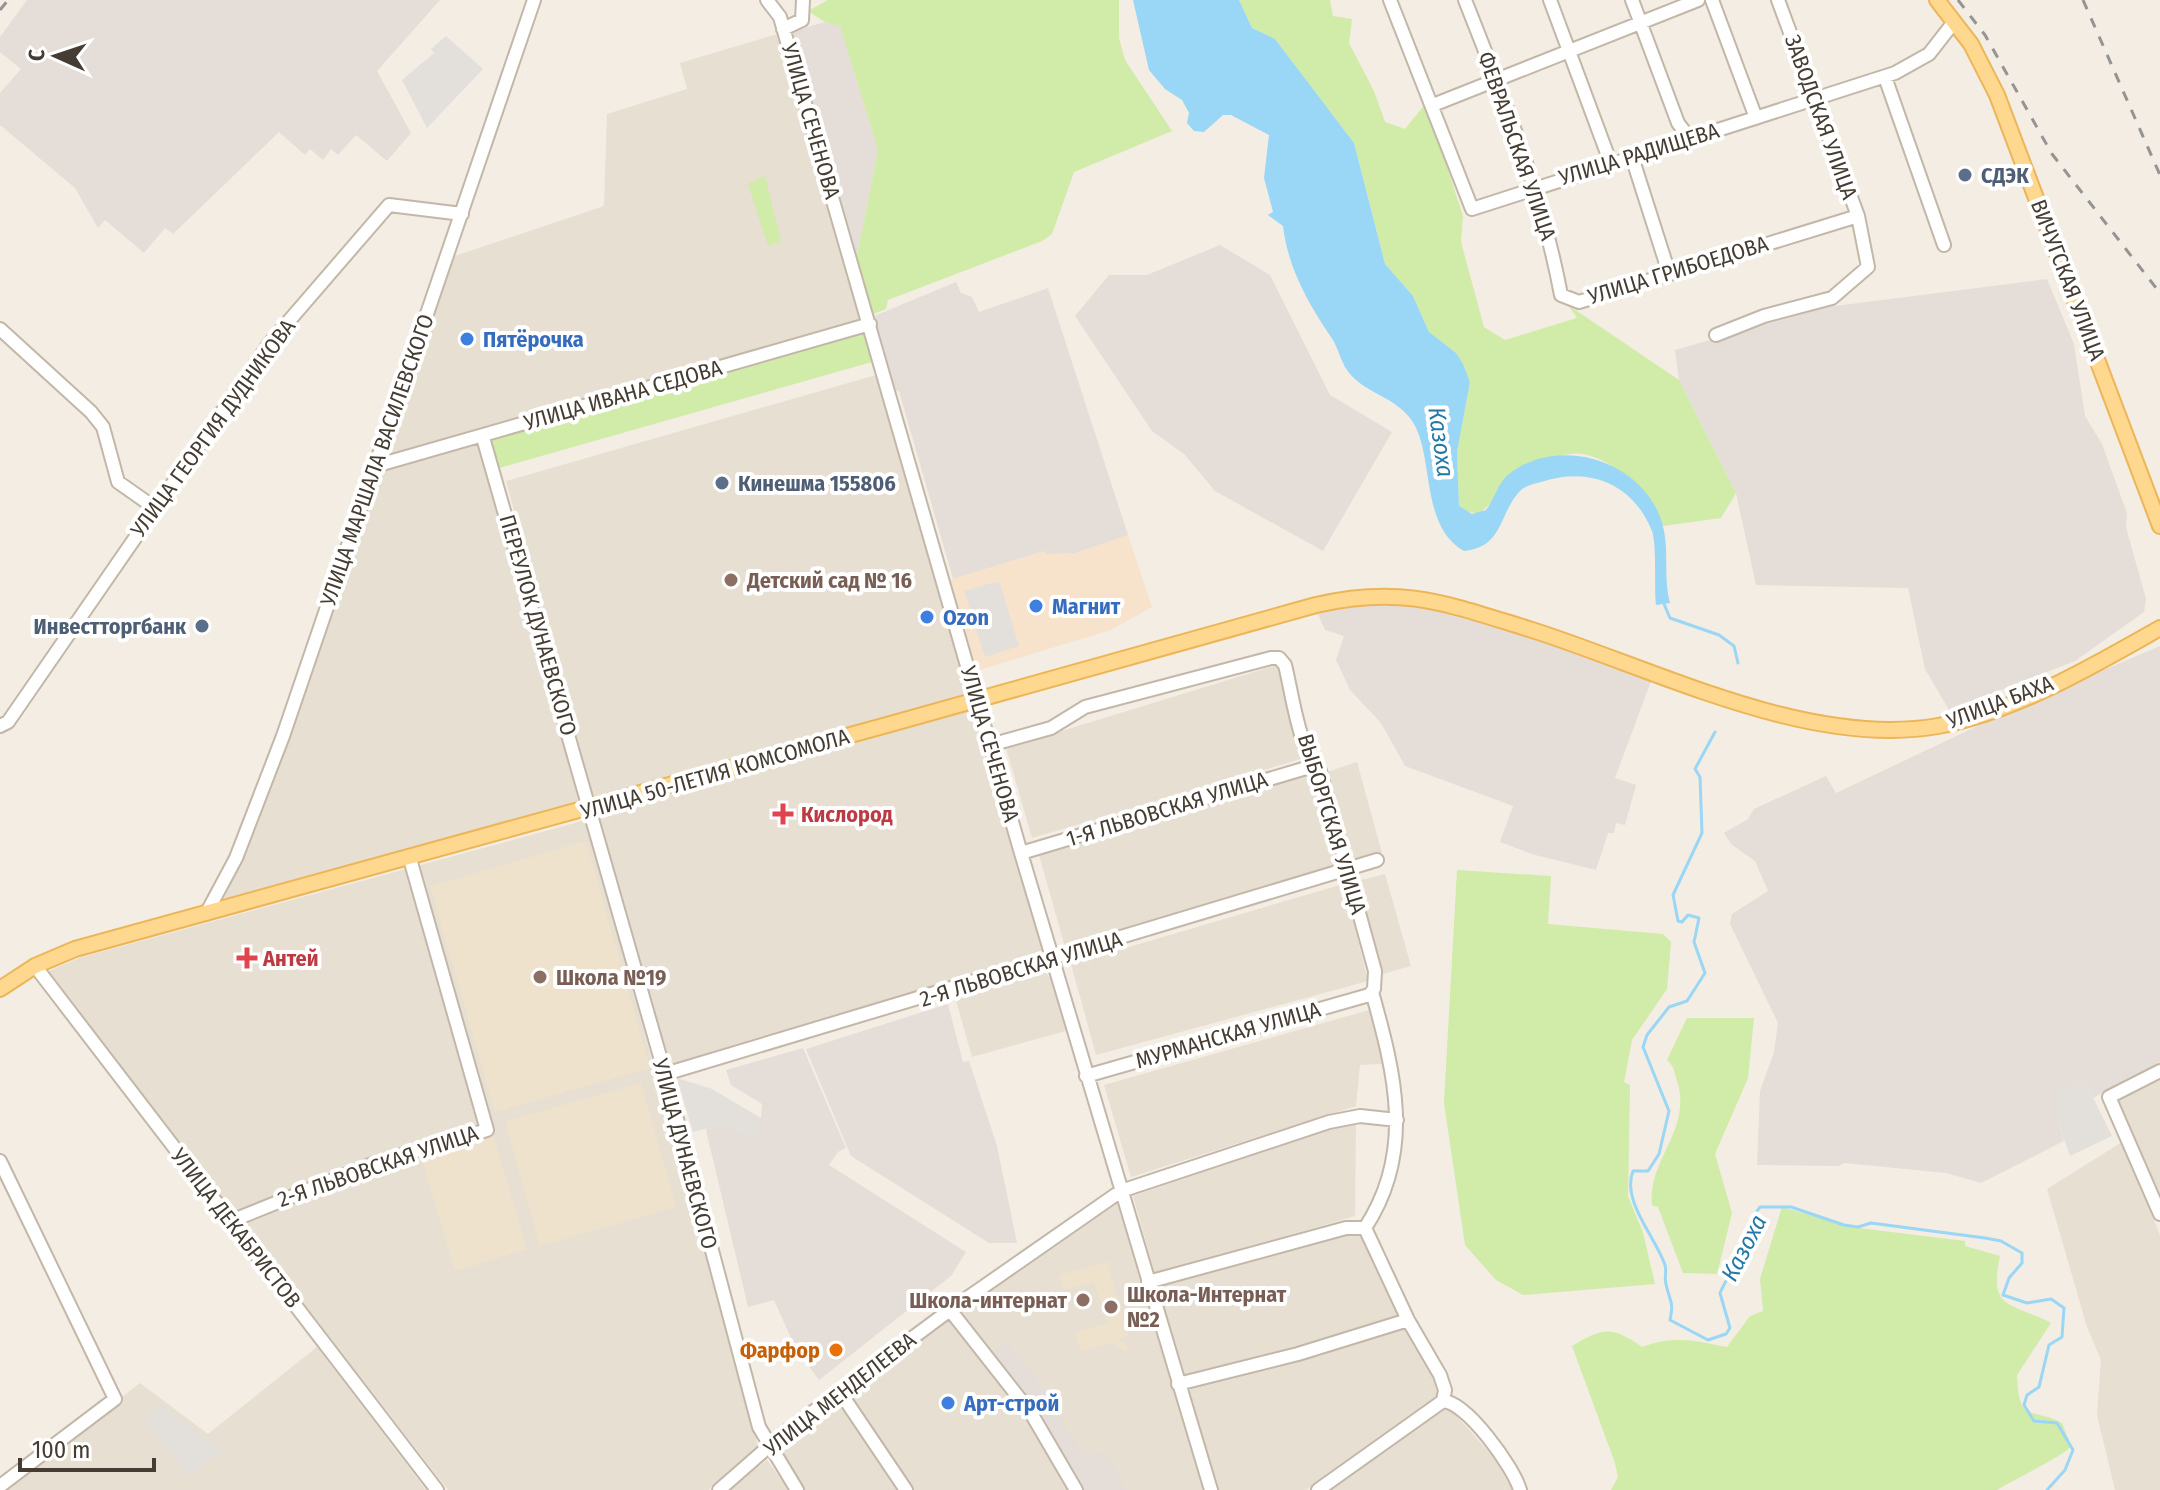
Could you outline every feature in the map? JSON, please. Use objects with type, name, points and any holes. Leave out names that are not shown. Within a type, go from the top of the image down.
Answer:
[{"type":"main road","name":"ВИЧУГСКАЯ УЛИЦА","points":[[1937,0],[1971,44],[1997,95],[2160,526]]},
{"type":"main road","name":"УЛИЦА 50-ЛЕТИЯ КОМСОМОЛА","points":[[0,989],[35,966],[75,949],[410,859],[976,698],[1342,599],[1394,595],[1439,601],[1607,653],[1720,695]]},
{"type":"main road","name":"УЛИЦА БАХА","points":[[1720,695],[1782,714],[1872,731],[1942,725],[2047,686],[2160,628]]},
{"type":"street","name":"УЛИЦА МАРШАЛА ВАСИЛЕВСКОГО","points":[[206,914],[236,858],[260,796],[534,0]]},
{"type":"street","name":"УЛИЦА СЕЧЕНОВА","points":[[767,0],[780,17],[1052,960],[1211,1490]]},
{"type":"street","points":[[783,29],[802,20],[803,0]]},
{"type":"street","points":[[1390,0],[1433,105],[1698,0]]},
{"type":"street","name":"ФЕВРАЛЬСКАЯ УЛИЦА","points":[[1465,0],[1497,79],[1533,187],[1552,248],[1561,295]]},
{"type":"street","points":[[1550,0],[1611,164]]},
{"type":"street","points":[[1632,0],[1678,123],[1690,139]]},
{"type":"street","points":[[1712,0],[1756,118]]},
{"type":"street","name":"ЗАВОДСКАЯ УЛИЦА","points":[[1778,0],[1811,100],[1858,216],[1794,234]]},
{"type":"street","points":[[1811,100],[1885,77],[1929,54],[1954,22]]},
{"type":"street","points":[[1885,77],[1944,245]]},
{"type":"street","name":"УЛИЦА РАДИЩЕВА","points":[[1433,105],[1472,209],[1811,100]]},
{"type":"street","points":[[1632,157],[1669,273]]},
{"type":"street","name":"УЛИЦА ГЕОРГИЯ ДУДНИКОВА","points":[[4,724],[269,344],[389,205],[462,214]]},
{"type":"street","points":[[1716,335],[1764,316],[1832,298],[1868,267],[1858,216]]},
{"type":"street","name":"УЛИЦА ГРИБОЕДОВА","points":[[1561,295],[1579,302],[1794,234]]},
{"type":"street","name":"УЛИЦА ИВАНА СЕДОВА","points":[[375,466],[870,324]]},
{"type":"street","points":[[0,329],[91,412],[103,427],[118,482],[155,508]]},
{"type":"street","name":"ПЕРЕУЛОК ДУНАЕВСКОГО","points":[[484,441],[590,809]]},
{"type":"street","name":"ВЫБОРГСКАЯ УЛИЦА","points":[[990,745],[1051,728],[1085,707],[1256,660],[1279,658],[1285,665],[1313,766],[1320,771],[1375,971],[1370,993],[1384,1033],[1397,1120],[1398,1141],[1391,1174],[1365,1228]]},
{"type":"street","name":"1-Я ЛЬВОВСКАЯ УЛИЦА","points":[[1021,853],[1313,766]]},
{"type":"street","name":"УЛИЦА ДУНАЕВСКОГО","points":[[590,809],[665,1074],[759,1427],[797,1490]]},
{"type":"street","name":"2-Я ЛЬВОВСКАЯ УЛИЦА","points":[[231,1221],[375,1163],[487,1130],[410,859]]},
{"type":"street","name":"2-Я ЛЬВОВСКАЯ УЛИЦА","points":[[665,1074],[1349,871],[1377,860]]},
{"type":"street","name":"УЛИЦА ДЕКАБРИСТОВ","points":[[35,966],[437,1490]]},
{"type":"street","name":"МУРМАНСКАЯ УЛИЦА","points":[[1086,1076],[1370,993]]},
{"type":"street","points":[[2160,1071],[2109,1097],[2160,1214]]},
{"type":"street","name":"УЛИЦА МЕНДЕЛЕЕВА","points":[[719,1490],[840,1392],[950,1310],[1121,1191],[1329,1122],[1360,1116],[1397,1120]]},
{"type":"street","points":[[0,1161],[115,1399],[0,1486]]},
{"type":"street","points":[[1148,1282],[1346,1228],[1365,1228],[1445,1390],[1443,1401],[1318,1490]]},
{"type":"street","points":[[950,1310],[1031,1413],[1076,1490]]},
{"type":"street","points":[[1178,1384],[1298,1354],[1408,1320]]},
{"type":"street","points":[[840,1392],[906,1490]]},
{"type":"street","points":[[1443,1401],[1459,1407],[1503,1456],[1520,1490]]},
{"type":"shaded area","points":[[27,0],[440,0],[377,71],[411,133],[387,161],[356,135],[338,155],[331,149],[323,160],[310,149],[305,155],[279,132],[173,234],[165,228],[144,253],[105,220],[98,228],[75,188],[0,125],[0,93],[21,69],[0,52],[0,37]]},
{"type":"shaded area","points":[[825,22],[840,25],[878,150],[856,261],[790,32]]},
{"type":"shaded area","points":[[777,34],[862,320],[383,457],[452,257],[604,206],[607,114],[687,89],[680,63]]},
{"type":"shaded area","points":[[446,36],[483,69],[427,128],[402,80],[434,53],[431,49]]},
{"type":"shaded area","points":[[1220,245],[1270,275],[1330,395],[1392,432],[1323,551],[1215,491],[1184,454],[1152,431],[1075,316],[1109,275],[1147,275]]},
{"type":"shaded area","points":[[2047,279],[2074,344],[2085,416],[2102,444],[2127,513],[2126,527],[2146,599],[2144,612],[2075,661],[1949,710],[1925,669],[1908,588],[1756,585],[1736,493],[1679,380],[1675,350],[1827,307]]},
{"type":"shaded area","points":[[956,282],[961,293],[972,297],[979,312],[1048,288],[1128,535],[1075,553],[1047,554],[1043,551],[953,579],[899,391],[895,391],[872,317]]},
{"type":"shaded area","points":[[876,375],[968,694],[593,797],[506,481]]},
{"type":"shaded area","points":[[479,442],[583,803],[223,901],[268,791],[379,471]]},
{"type":"shaded area","points":[[1128,535],[1152,607],[1111,630],[976,671],[949,580],[1043,551],[1075,553]]},
{"type":"shaded area","points":[[999,581],[1019,646],[985,657],[964,591]]},
{"type":"shaded area","points":[[1364,602],[1424,604],[1653,676],[1615,778],[1636,785],[1625,825],[1616,823],[1614,833],[1608,833],[1596,870],[1535,855],[1500,842],[1513,806],[1405,766],[1381,723],[1350,690],[1336,660],[1344,636],[1325,630],[1317,612]]},
{"type":"shaded area","points":[[2160,646],[2160,1062],[2093,1098],[2084,1079],[2057,1120],[2064,1141],[1981,1183],[1946,1173],[1844,1163],[1839,1166],[1757,1165],[1760,1091],[1774,1052],[1778,1023],[1730,924],[1732,914],[1768,891],[1755,861],[1732,845],[1724,833],[1748,819],[1754,809],[1826,776],[1836,793],[2024,704]]},
{"type":"shaded area","points":[[1277,665],[1304,758],[1032,838],[1006,748]]},
{"type":"shaded area","points":[[971,706],[1045,957],[670,1068],[598,816]]},
{"type":"shaded area","points":[[1357,762],[1382,853],[1353,862],[1327,772]]},
{"type":"shaded area","points":[[1310,774],[1337,869],[1065,947],[1039,855]]},
{"type":"shaded area","points":[[586,820],[759,1450],[708,1490],[448,1490],[47,972],[79,958]]},
{"type":"shaded area","name":"Школа №19","points":[[586,841],[650,1068],[495,1112],[430,886]]},
{"type":"shaded area","points":[[1385,874],[1411,966],[1383,974],[1357,881]]},
{"type":"shaded area","points":[[1340,885],[1348,917],[1352,916],[1368,981],[1096,1055],[1071,964]]},
{"type":"shaded area","points":[[1037,972],[1046,973],[1051,979],[1066,1031],[972,1057],[955,997]]},
{"type":"shaded area","points":[[948,1004],[963,1062],[969,1061],[997,1146],[1017,1243],[989,1243],[851,1156],[806,1049]]},
{"type":"shaded area","points":[[1373,1009],[1382,1064],[1360,1065],[1356,1106],[1131,1177],[1104,1085]]},
{"type":"shaded area","points":[[803,1048],[846,1148],[838,1152],[829,1165],[966,1252],[951,1276],[819,1380],[795,1347],[774,1300],[748,1307],[706,1130],[709,1126],[721,1125],[732,1127],[732,1132],[761,1118],[762,1104],[731,1085],[726,1070]]},
{"type":"shaded area","points":[[2160,1076],[2160,1199],[2115,1099]]},
{"type":"shaded area","points":[[677,1078],[712,1089],[761,1118],[759,1135],[731,1132],[732,1127],[721,1125],[693,1132]]},
{"type":"shaded area","points":[[2084,1079],[2112,1136],[2070,1156],[2057,1120],[2058,1092]]},
{"type":"shaded area","points":[[641,1083],[676,1207],[540,1246],[505,1121]]},
{"type":"shaded area","points":[[1356,1124],[1355,1216],[1155,1274],[1133,1196],[1338,1126]]},
{"type":"shaded area","points":[[493,1135],[527,1249],[455,1271],[421,1157]]},
{"type":"shaded area","points":[[2122,1142],[2160,1235],[2160,1490],[2115,1490],[2097,1415],[2101,1360],[2087,1327],[2047,1189]]},
{"type":"shaded area","points":[[1117,1203],[1203,1490],[1084,1490],[1037,1408],[960,1311]]},
{"type":"shaded area","points":[[1347,1235],[1360,1235],[1398,1315],[1296,1347],[1183,1375],[1157,1287]]},
{"type":"shaded area","name":"Школа-Интернат №2","points":[[1107,1262],[1128,1336],[1119,1340],[1130,1348],[1123,1350],[1111,1343],[1081,1352],[1075,1332],[1108,1323],[1094,1282],[1064,1290],[1059,1275]]},
{"type":"shaded area","points":[[947,1320],[953,1322],[1026,1416],[1070,1490],[804,1490],[784,1460],[781,1450],[785,1442]]},
{"type":"shaded area","points":[[1405,1328],[1434,1378],[1437,1396],[1306,1490],[1218,1490],[1188,1389],[1300,1361]]},
{"type":"shaded area","points":[[1006,1341],[1047,1393],[1085,1458],[1105,1450],[1126,1490],[1083,1490],[1031,1402],[991,1353]]},
{"type":"shaded area","points":[[317,1347],[426,1490],[1,1490],[140,1383],[208,1434]]},
{"type":"shaded area","points":[[159,1403],[222,1451],[187,1476],[145,1420]]},
{"type":"shaded area","points":[[1445,1408],[1454,1413],[1497,1461],[1512,1490],[1329,1490]]},
{"type":"shaded area","points":[[767,1460],[789,1490],[728,1490]]},
{"type":"green space","points":[[828,0],[1119,0],[1119,38],[1125,60],[1172,131],[1074,172],[1052,234],[1042,241],[888,300],[886,309],[871,315],[856,261],[878,150],[840,26],[825,22],[808,11]]},
{"type":"green space","points":[[1239,0],[1330,0],[1333,16],[1352,19],[1349,43],[1374,91],[1385,122],[1405,129],[1426,103],[1463,216],[1461,242],[1484,327],[1505,340],[1577,318],[1568,305],[1679,380],[1736,493],[1721,518],[1663,526],[1649,501],[1626,476],[1598,458],[1583,454],[1552,459],[1501,484],[1495,499],[1479,514],[1464,511],[1459,506],[1457,452],[1470,382],[1456,353],[1429,332],[1413,296],[1385,264],[1354,143],[1275,39],[1252,28]]},
{"type":"green space","points":[[765,176],[781,242],[768,246],[748,184]]},
{"type":"green space","points":[[864,331],[872,362],[496,469],[488,439]]},
{"type":"green space","points":[[1457,870],[1551,876],[1548,924],[1663,934],[1671,942],[1667,989],[1632,1040],[1624,1082],[1630,1085],[1628,1196],[1643,1233],[1655,1284],[1523,1295],[1496,1280],[1465,1245],[1444,1103]]},
{"type":"green space","points":[[1687,1018],[1754,1018],[1748,1078],[1715,1154],[1732,1213],[1717,1274],[1683,1273],[1658,1207],[1652,1205],[1656,1173],[1679,1114],[1677,1081],[1673,1067],[1667,1060]]},
{"type":"green space","points":[[1782,1207],[1851,1227],[1965,1241],[1965,1246],[2000,1256],[1997,1287],[2000,1296],[2014,1307],[2051,1323],[2017,1375],[2020,1401],[2028,1411],[2062,1423],[2071,1446],[1997,1490],[1611,1490],[1618,1477],[1615,1463],[1572,1346],[1592,1335],[1614,1332],[1642,1347],[1675,1340],[1727,1347],[1750,1316],[1763,1311],[1760,1279]]},
{"type":"water","points":[[1133,0],[1239,0],[1252,28],[1275,39],[1354,143],[1385,264],[1413,296],[1429,332],[1456,353],[1470,382],[1457,452],[1459,506],[1472,514],[1486,510],[1509,474],[1528,463],[1549,457],[1570,455],[1592,458],[1612,466],[1631,478],[1646,493],[1658,512],[1665,535],[1670,603],[1656,605],[1654,538],[1644,514],[1621,490],[1607,482],[1576,476],[1533,484],[1519,492],[1493,537],[1486,543],[1464,551],[1450,539],[1440,524],[1434,506],[1418,432],[1404,411],[1348,371],[1300,284],[1289,256],[1283,226],[1268,215],[1273,212],[1264,178],[1269,135],[1231,115],[1223,115],[1204,132],[1194,131],[1187,123],[1189,113],[1182,100],[1165,89],[1149,70]]},
{"type":"waterway","name":"Казоха","points":[[1664,604],[1670,618],[1719,635],[1734,646],[1738,663]]},
{"type":"waterway","name":"Казоха","points":[[1715,732],[1695,769],[1700,777],[1702,833],[1673,895],[1678,921],[1682,922],[1688,915],[1699,918],[1694,942],[1705,973],[1687,1001],[1669,1007],[1647,1035],[1643,1047],[1669,1111],[1659,1154],[1648,1171],[1633,1171],[1631,1182],[1635,1206],[1665,1265],[1665,1282],[1672,1305],[1670,1320],[1708,1340],[1726,1334],[1730,1328],[1720,1293],[1752,1239],[1755,1215],[1760,1207],[1791,1207],[1858,1227],[1871,1223],[2001,1241],[2022,1253],[2022,1263],[2009,1278],[2003,1295],[2027,1303],[2051,1299],[2064,1308],[2062,1337],[2049,1345],[2039,1387],[2027,1395],[2024,1405],[2034,1421],[2057,1423],[2073,1450],[2065,1470],[2047,1490]]},
{"type":"railway","points":[[0,10],[8,0]]},
{"type":"railway","points":[[1958,0],[1985,35],[2052,154],[2160,293]]},
{"type":"railway","points":[[2083,0],[2160,175]]},
{"type":"place","name":"СДЭК","points":[[1965,175]]},
{"type":"place","name":"Пятёрочка","points":[[467,339]]},
{"type":"place","name":"Кинешма 155806","points":[[722,483]]},
{"type":"place","name":"Детский сад № 16","points":[[731,580]]},
{"type":"place","name":"Магнит","points":[[1036,606]]},
{"type":"place","name":"Ozon","points":[[927,617]]},
{"type":"place","name":"Инвестторгбанк","points":[[202,626]]},
{"type":"place","name":"Кислород","points":[[783,814]]},
{"type":"place","name":"Антей","points":[[247,958]]},
{"type":"place","name":"Школа №19","points":[[540,977]]},
{"type":"place","name":"Школа-интернат","points":[[1083,1300]]},
{"type":"place","name":"Школа-Интернат №2","points":[[1111,1307]]},
{"type":"place","name":"Фарфор","points":[[836,1350]]},
{"type":"place","name":"Арт-строй","points":[[948,1403]]}]
